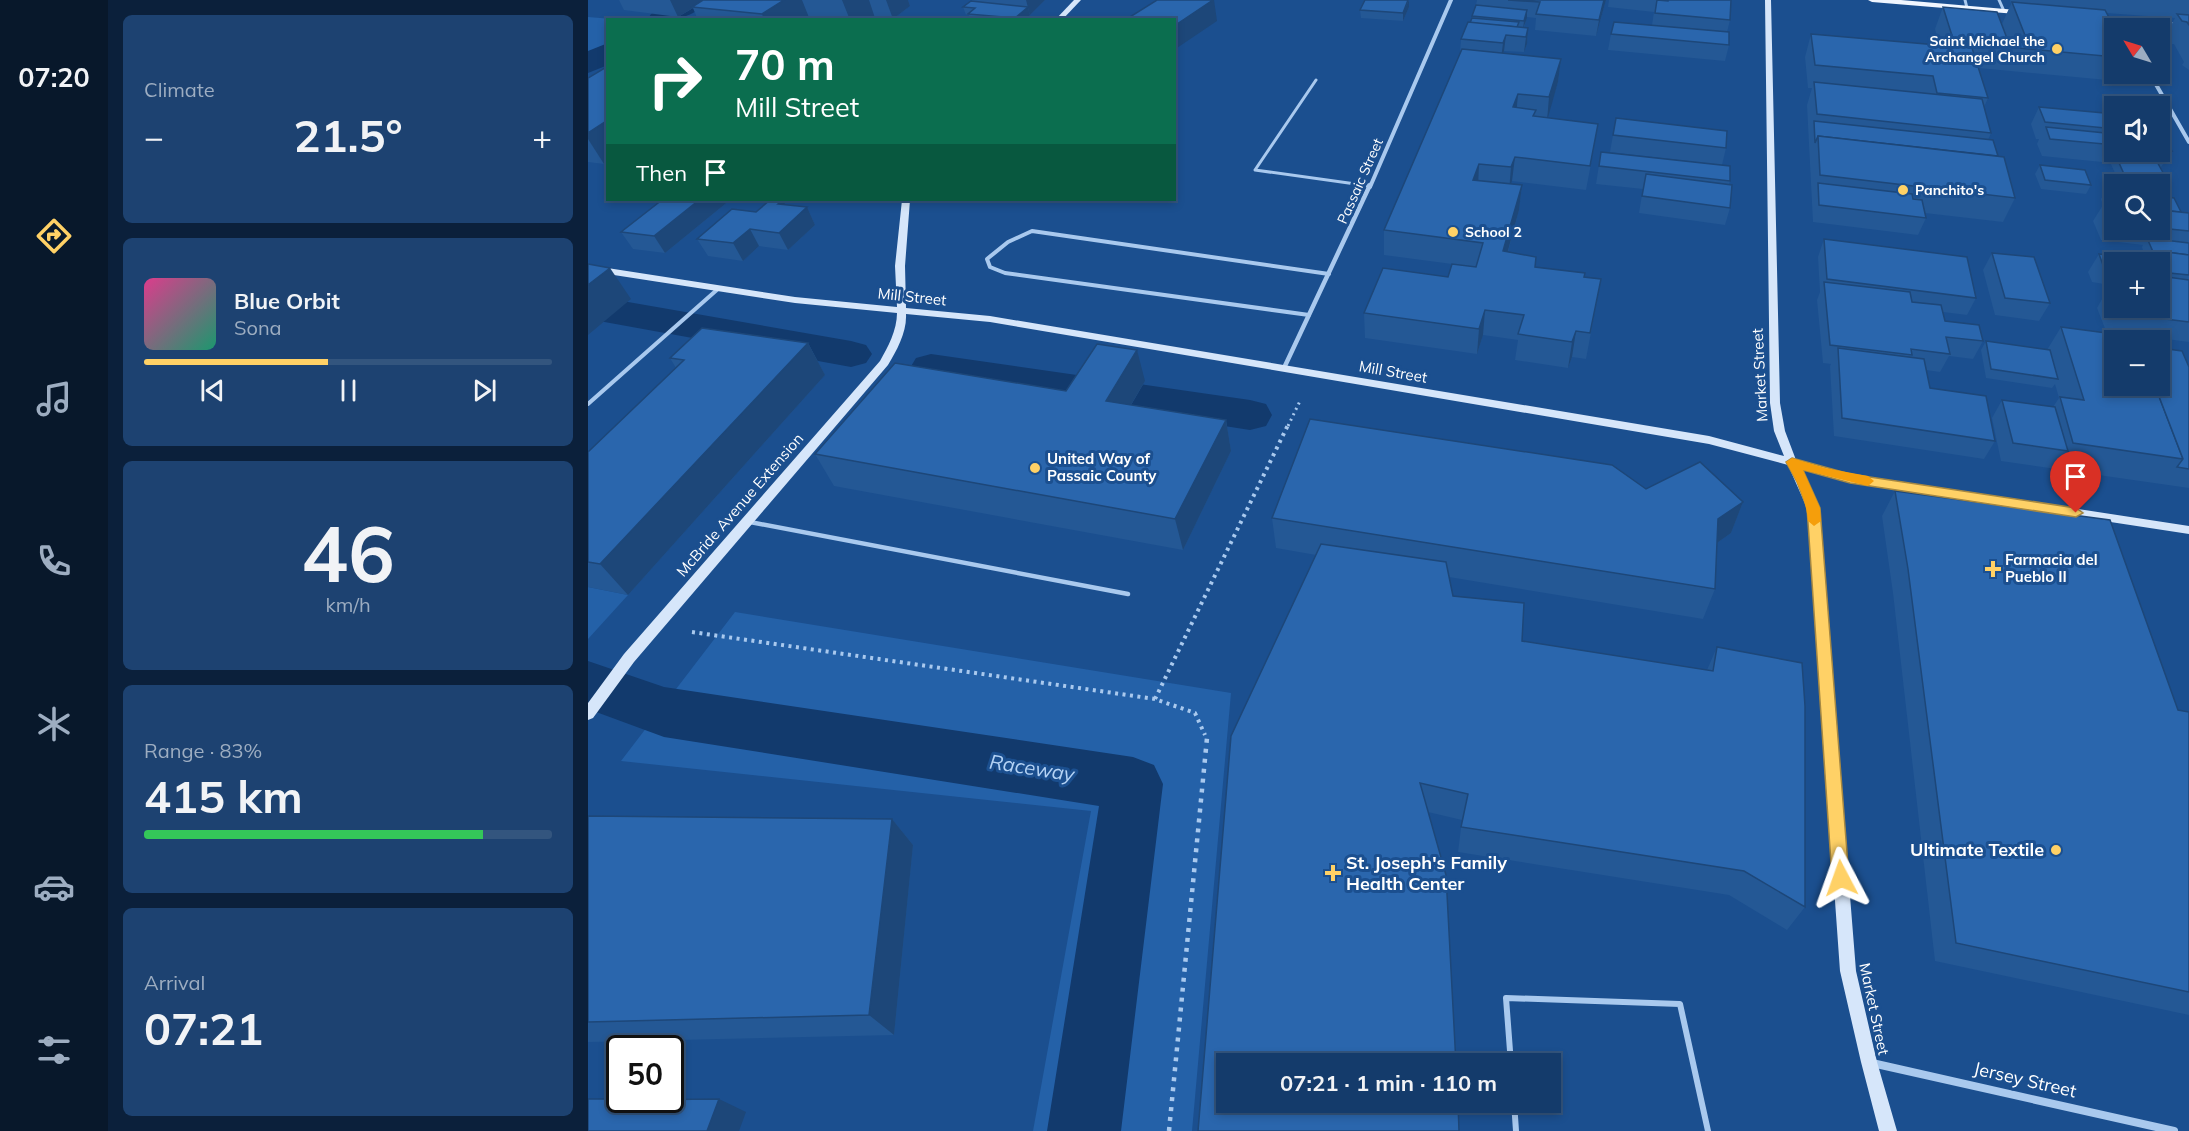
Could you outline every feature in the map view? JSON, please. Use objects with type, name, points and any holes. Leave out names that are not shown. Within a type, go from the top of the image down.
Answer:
[{"type":"main road","points":[[1872,0],[1966,4],[2039,14]]},
{"type":"main road","points":[[2086,18],[2104,21]]},
{"type":"main road","points":[[2170,26],[2189,27]]},
{"type":"street","points":[[1060,18],[1078,0]]},
{"type":"street","name":"Passaic Street","points":[[1284,368],[1370,186],[1451,0]]},
{"type":"street","name":"Market Street","points":[[1768,0],[1775,403],[1780,434],[1804,482],[1813,508],[1848,971],[1888,1131]]},
{"type":"street","points":[[2156,84],[2189,142]]},
{"type":"street","name":"McBride Avenue Extension","points":[[588,714],[629,658],[884,363],[894,345],[902,321],[900,266],[906,201]]},
{"type":"street","name":"Mill Street","points":[[588,268],[795,300],[990,319],[1709,440],[1850,478],[2189,530]]},
{"type":"street","name":"Jersey Street","points":[[1869,1062],[2174,1131]]},
{"type":"lane","points":[[1999,0],[2004,11]]},
{"type":"lane","points":[[1316,80],[1255,170],[1370,186]]},
{"type":"lane","points":[[1309,315],[1005,273],[990,267],[987,259],[996,248],[1032,231],[1329,274]]},
{"type":"lane","points":[[588,404],[718,288]]},
{"type":"lane","points":[[747,521],[1128,594]]},
{"type":"lane","points":[[1510,1053],[1506,998],[1680,1004],[1708,1131]]},
{"type":"lane","points":[[1515,1113],[1516,1131]]},
{"type":"path","points":[[1155,699],[1302,398]]},
{"type":"path","points":[[657,627],[1155,699],[1194,713],[1207,738],[1169,1131]]},
{"type":"shaded area","points":[[588,17],[606,18],[606,61],[588,72]]},
{"type":"shaded area","points":[[588,587],[628,595],[588,639]]},
{"type":"shaded area","points":[[735,612],[1231,693],[1192,1131],[1033,1131],[1091,811],[621,761]]},
{"type":"building","points":[[703,0],[784,0],[762,14],[692,7]]},
{"type":"building","points":[[1157,0],[1213,0],[1176,25],[1176,18],[1128,18]]},
{"type":"building","points":[[1365,0],[1408,0],[1403,13],[1360,10]]},
{"type":"building","points":[[1508,0],[1604,0],[1599,20],[1536,14],[1540,2]]},
{"type":"building","points":[[1657,0],[1731,0],[1730,20],[1655,13]]},
{"type":"building","points":[[971,1],[1028,7],[1015,18],[968,14],[975,8],[963,7]]},
{"type":"building","points":[[2012,2],[2105,10],[2109,18],[2104,18],[2104,56],[1954,42],[1943,7],[1997,12],[2008,41],[2028,43]]},
{"type":"building","points":[[1476,5],[1527,10],[1524,21],[1472,16]]},
{"type":"building","points":[[2177,14],[2189,15],[2189,25],[2182,21]]},
{"type":"building","points":[[1472,18],[1519,22],[1517,27],[1470,23]]},
{"type":"building","points":[[1468,22],[1528,28],[1526,37],[1506,35],[1503,43],[1461,39]]},
{"type":"building","points":[[1614,22],[1729,32],[1729,45],[1611,34]]},
{"type":"building","points":[[1811,34],[1972,48],[1988,98],[1937,93],[1933,76],[1815,65]]},
{"type":"building","name":"School 2","points":[[1462,49],[1561,59],[1549,97],[1518,94],[1513,107],[1536,110],[1533,116],[1598,124],[1590,166],[1515,157],[1511,167],[1479,164],[1473,180],[1522,185],[1503,251],[1536,257],[1535,267],[1585,273],[1584,277],[1601,279],[1590,333],[1576,331],[1572,342],[1518,334],[1524,315],[1485,310],[1479,329],[1364,313],[1383,268],[1448,277],[1452,264],[1476,267],[1483,243],[1384,230]]},
{"type":"building","points":[[606,67],[606,121],[588,133],[588,78]]},
{"type":"building","points":[[1814,82],[1982,99],[1991,133],[1817,114]]},
{"type":"building","points":[[2039,107],[2104,113],[2104,128],[2045,122]]},
{"type":"building","points":[[1616,118],[1727,131],[1726,148],[1613,135]]},
{"type":"building","points":[[1814,121],[1993,140],[1998,156],[1818,136],[1815,143]]},
{"type":"building","points":[[2046,127],[2104,133],[2104,144],[2050,139]]},
{"type":"building","points":[[1818,136],[2004,157],[2015,198],[1820,175]]},
{"type":"building","points":[[1601,152],[1730,166],[1730,181],[1599,166]]},
{"type":"building","points":[[2119,162],[2157,162],[2164,174],[2124,174]]},
{"type":"building","points":[[2040,165],[2085,170],[2091,185],[2045,180]]},
{"type":"building","points":[[1646,174],[1732,185],[1730,208],[1642,196]]},
{"type":"building","points":[[1818,183],[1912,194],[1913,199],[1922,200],[1926,218],[1819,205]]},
{"type":"building","points":[[2170,197],[2174,198],[2181,212],[2170,211]]},
{"type":"building","points":[[661,201],[698,201],[654,236],[621,232]]},
{"type":"building","points":[[769,201],[782,201],[778,204],[807,207],[779,233],[750,229],[733,243],[697,239],[732,209],[756,212]]},
{"type":"building","points":[[2170,211],[2189,213],[2189,231],[2170,229]]},
{"type":"building","points":[[1824,239],[1967,257],[1976,298],[1827,279]]},
{"type":"building","points":[[2148,240],[2189,243],[2189,255],[2153,252]]},
{"type":"building","points":[[1992,253],[2034,257],[2050,303],[2005,298]]},
{"type":"building","points":[[2170,253],[2189,255],[2189,275],[2170,273]]},
{"type":"building","points":[[2099,254],[2104,255],[2104,265],[2103,265]]},
{"type":"building","points":[[588,264],[610,268],[588,285]]},
{"type":"building","points":[[2170,277],[2189,280],[2189,322],[2157,318],[2170,318]]},
{"type":"building","points":[[1824,282],[1910,292],[1912,302],[1941,305],[1945,321],[1979,325],[1983,341],[1946,337],[1950,354],[1911,349],[1912,355],[1830,345]]},
{"type":"building","points":[[2061,327],[2104,333],[2104,396],[2159,396],[2183,459],[2073,443],[2060,397],[2084,400]]},
{"type":"building","points":[[702,328],[808,343],[600,564],[588,562],[588,452],[684,360],[670,358]]},
{"type":"building","points":[[1986,341],[2050,350],[2058,379],[1991,369]]},
{"type":"building","name":"United Way of Passaic County","points":[[1097,344],[1137,350],[1106,401],[1226,420],[1175,519],[815,454],[895,363],[1066,391]]},
{"type":"building","points":[[1838,348],[1924,359],[1930,388],[1986,396],[1995,441],[1842,418]]},
{"type":"building","points":[[2170,349],[2182,351],[2189,367],[2189,469],[2177,467],[2183,459],[2159,396],[2170,396]]},
{"type":"building","points":[[2002,400],[2055,407],[2068,451],[2013,443]]},
{"type":"building","points":[[1310,419],[1612,465],[1646,489],[1700,462],[1743,502],[1718,519],[1715,589],[1272,518]]},
{"type":"building","name":"Ultimate Textile","points":[[1895,491],[2110,520],[2178,710],[2189,712],[2189,992],[1956,943],[1908,569]]},
{"type":"building","name":"St. Joseph's Family Health Center","points":[[1321,544],[1446,562],[1453,596],[1524,603],[1522,641],[1713,671],[1717,647],[1802,663],[1805,706],[1805,907],[1744,871],[1461,827],[1468,794],[1420,783],[1446,875],[1455,1053],[1216,1053],[1216,1113],[1458,1113],[1459,1131],[1198,1131],[1231,736]]},
{"type":"building","points":[[588,816],[892,819],[869,1015],[588,1022]]},
{"type":"building","points":[[588,1099],[606,1099],[606,1113],[684,1113],[684,1099],[719,1099],[707,1131],[588,1131]]},
{"type":"waterway","points":[[664,18],[693,0]]},
{"type":"waterway","points":[[588,64],[606,53]]},
{"type":"waterway","points":[[588,307],[851,354]]},
{"type":"waterway","points":[[931,368],[1250,415]]},
{"type":"waterway","name":"Raceway","points":[[588,685],[664,712],[1133,784],[1084,1131]]},
{"type":"slow traffic","points":[[1814,521],[1813,508],[1804,482],[1792,462],[1824,472],[1868,481]]},
{"type":"place","name":"Saint Michael the Archangel Church","points":[[2057,49]]},
{"type":"place","name":"Panchito's","points":[[1903,190]]},
{"type":"place","name":"School 2","points":[[1453,232]]},
{"type":"place","name":"United Way of Passaic County","points":[[1035,468]]},
{"type":"place","name":"Farmacia del Pueblo II","points":[[1993,569]]},
{"type":"place","name":"Ultimate Textile","points":[[2056,850]]},
{"type":"place","name":"St. Joseph's Family Health Center","points":[[1333,873]]},
{"type":"route","points":[[1841,878],[1813,508],[1804,482],[1792,462],[1850,478],[2076,513]]}]
